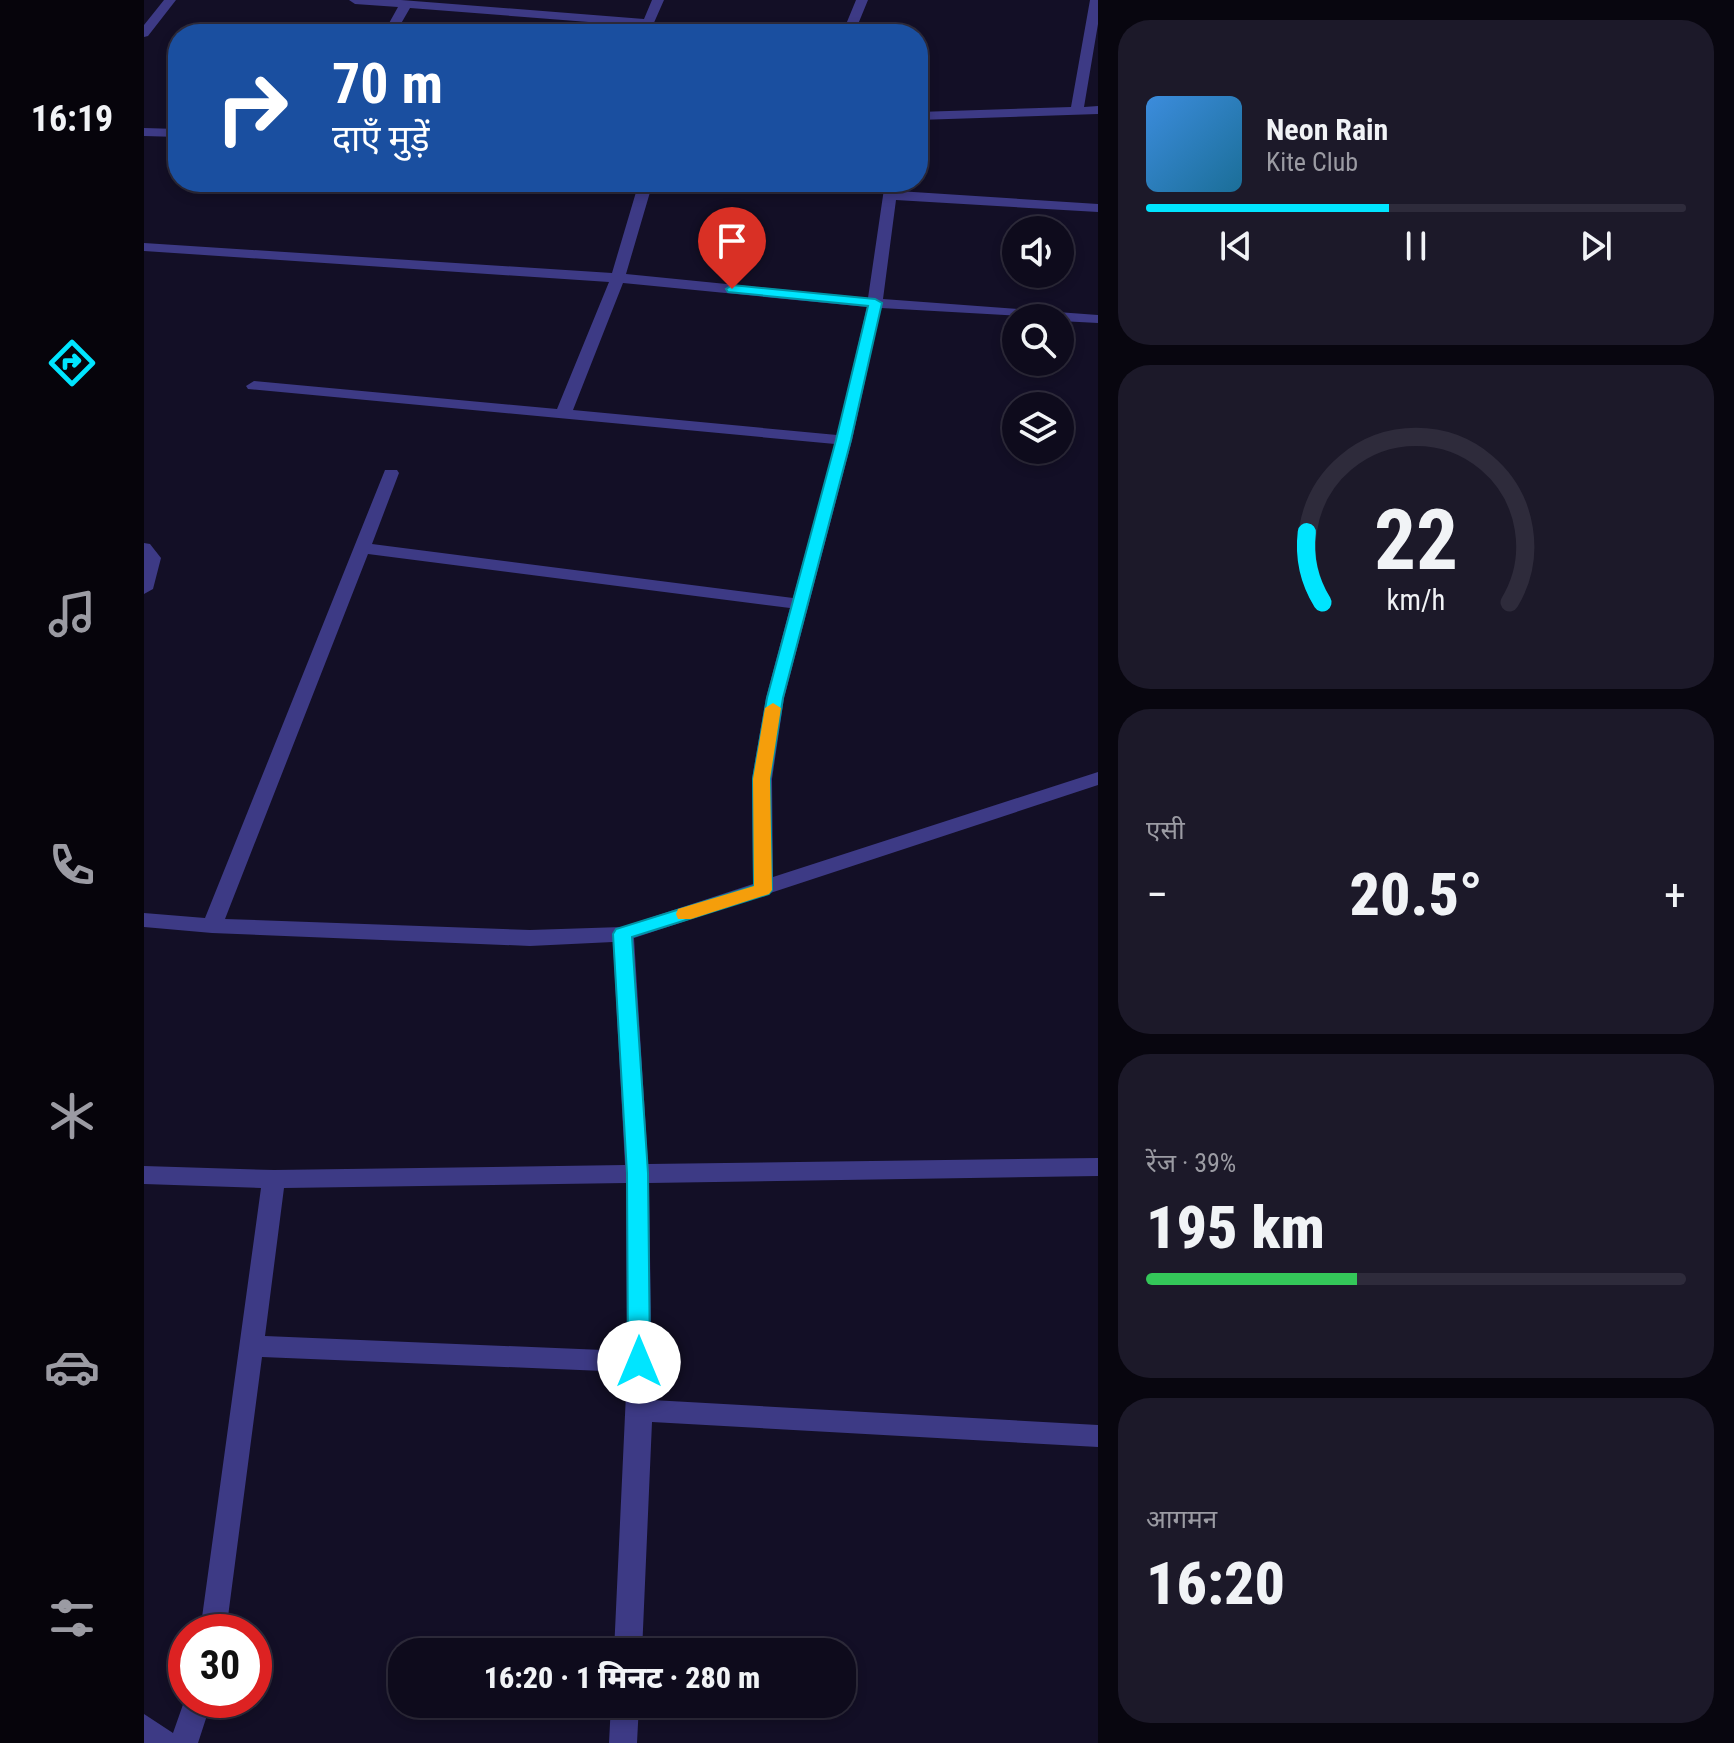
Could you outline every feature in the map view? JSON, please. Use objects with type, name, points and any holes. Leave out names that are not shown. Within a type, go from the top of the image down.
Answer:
[{"type":"street","points":[[144,33],[170,0]]},
{"type":"street","points":[[355,0],[454,4],[607,24]]},
{"type":"street","points":[[647,24],[658,0]]},
{"type":"street","points":[[852,24],[862,0]]},
{"type":"street","points":[[1077,111],[1096,0]]},
{"type":"street","points":[[395,24],[406,4]]},
{"type":"street","points":[[928,116],[1098,110]]},
{"type":"street","points":[[144,132],[168,133]]},
{"type":"street","points":[[564,412],[618,278],[643,192]]},
{"type":"street","points":[[763,890],[762,779],[775,698],[844,440],[875,303],[890,192]]},
{"type":"street","points":[[928,192],[1098,208]]},
{"type":"street","points":[[144,247],[618,278],[875,303],[1098,319]]},
{"type":"street","points":[[254,386],[844,440]]},
{"type":"street","points":[[212,926],[364,548],[391,473]]},
{"type":"street","points":[[144,548],[152,558],[144,589]]},
{"type":"street","points":[[364,548],[799,604]]},
{"type":"street","points":[[144,920],[212,926],[530,938],[623,934],[1098,778]]},
{"type":"street","points":[[623,934],[637,1173],[640,1410],[629,1638]]},
{"type":"street","points":[[144,1175],[274,1179],[1098,1167]]},
{"type":"street","points":[[215,1614],[274,1179]]},
{"type":"street","points":[[252,1346],[639,1362]]},
{"type":"street","points":[[640,1410],[1098,1436]]},
{"type":"street","points":[[184,1743],[192,1718]]},
{"type":"street","points":[[623,1743],[624,1718]]},
{"type":"street","points":[[144,1728],[164,1743]]},
{"type":"slow traffic","points":[[685,914],[763,890],[762,779],[773,708]]},
{"type":"route","points":[[639,1362],[637,1173],[623,934],[763,890],[762,779],[775,698],[844,440],[875,303],[732,289]]}]
